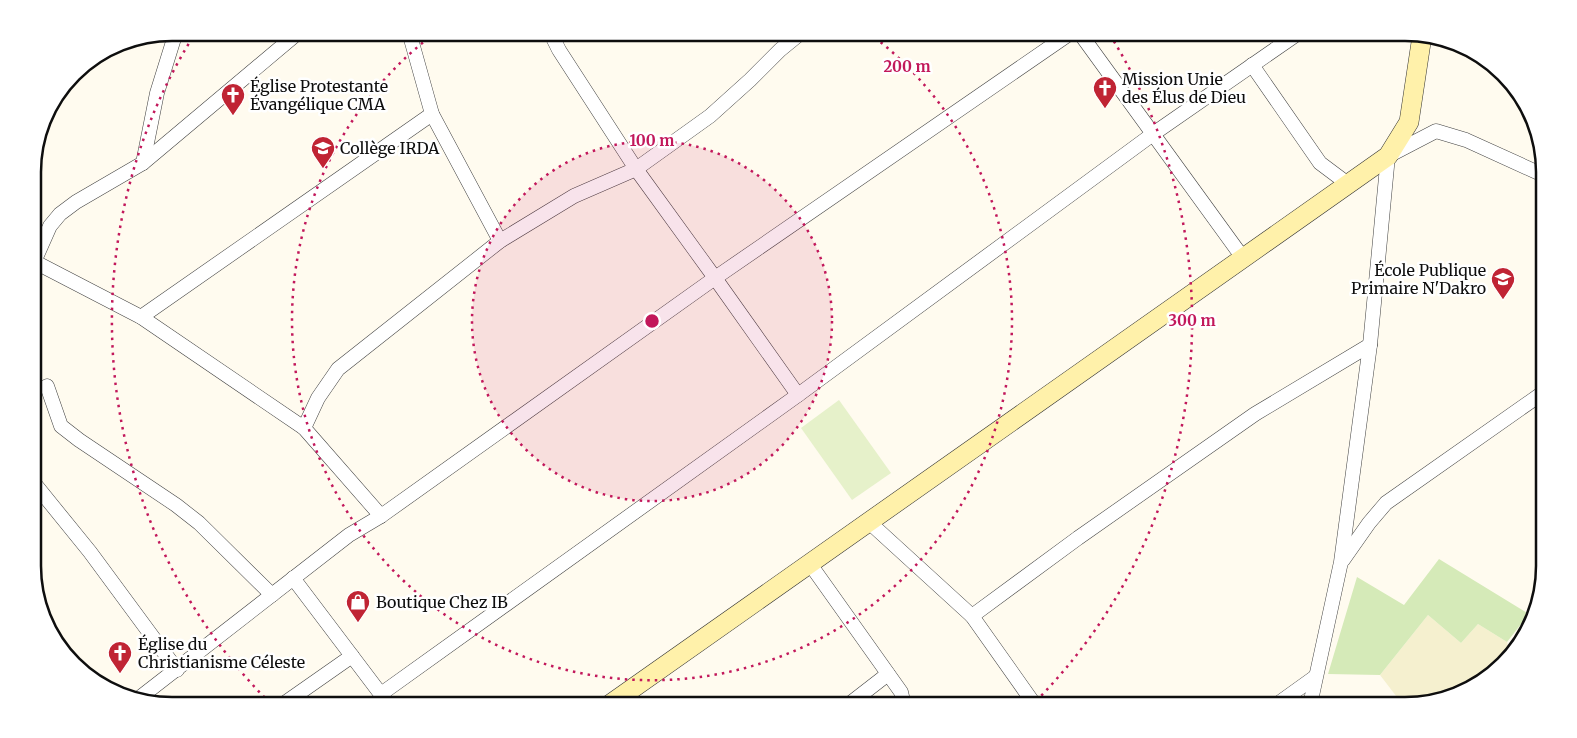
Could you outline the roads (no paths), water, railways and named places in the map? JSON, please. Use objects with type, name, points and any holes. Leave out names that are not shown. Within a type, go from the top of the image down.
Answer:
[{"type":"street","points":[[304,428],[318,398],[338,369],[500,241],[574,196],[636,170],[710,116],[790,41]]},
{"type":"street","points":[[145,694],[349,535],[381,516],[715,278],[1059,41]]},
{"type":"street","points":[[1086,41],[1243,258]]},
{"type":"street","points":[[381,694],[798,395],[1153,134],[1287,41]]},
{"type":"street","points":[[143,163],[157,93],[173,42]]},
{"type":"street","points":[[42,244],[50,226],[60,214],[76,202],[143,163],[287,42]]},
{"type":"street","points":[[412,42],[432,114],[500,241]]},
{"type":"street","points":[[554,42],[636,170],[798,395]]},
{"type":"street","points":[[1312,696],[1341,562],[1370,345],[1388,156],[1409,122],[1421,43]]},
{"type":"street","points":[[1252,65],[1320,163],[1348,184]]},
{"type":"street","points":[[141,317],[432,114]]},
{"type":"street","points":[[621,697],[1388,156],[1436,131],[1466,140],[1536,172]]},
{"type":"street","points":[[42,266],[141,317],[304,428],[381,516]]},
{"type":"street","points":[[972,616],[1078,538],[1255,414],[1370,345]]},
{"type":"street","points":[[47,386],[61,426],[199,523],[272,595]]},
{"type":"street","points":[[1341,562],[1369,523],[1386,504],[1536,398]]},
{"type":"street","points":[[41,492],[90,552],[177,670]]},
{"type":"street","points":[[869,522],[972,616],[1029,696]]},
{"type":"street","points":[[810,564],[901,692],[902,696]]},
{"type":"street","points":[[293,578],[383,697]]},
{"type":"street","points":[[295,697],[352,656]]},
{"type":"street","points":[[859,696],[888,674]]},
{"type":"street","points":[[1288,696],[1315,676]]},
{"type":"place","name":"Mission Unie des Élus de Dieu","points":[[1105,109]]},
{"type":"place","name":"Église Protestante Évangélique CMA","points":[[233,116]]},
{"type":"place","name":"Collège IRDA","points":[[323,169]]},
{"type":"place","name":"École Publique Primaire N'Dakro","points":[[1503,300]]},
{"type":"place","name":"Boutique Chez IB","points":[[358,623]]},
{"type":"place","name":"Église du Christianisme Céleste","points":[[120,674]]}]
